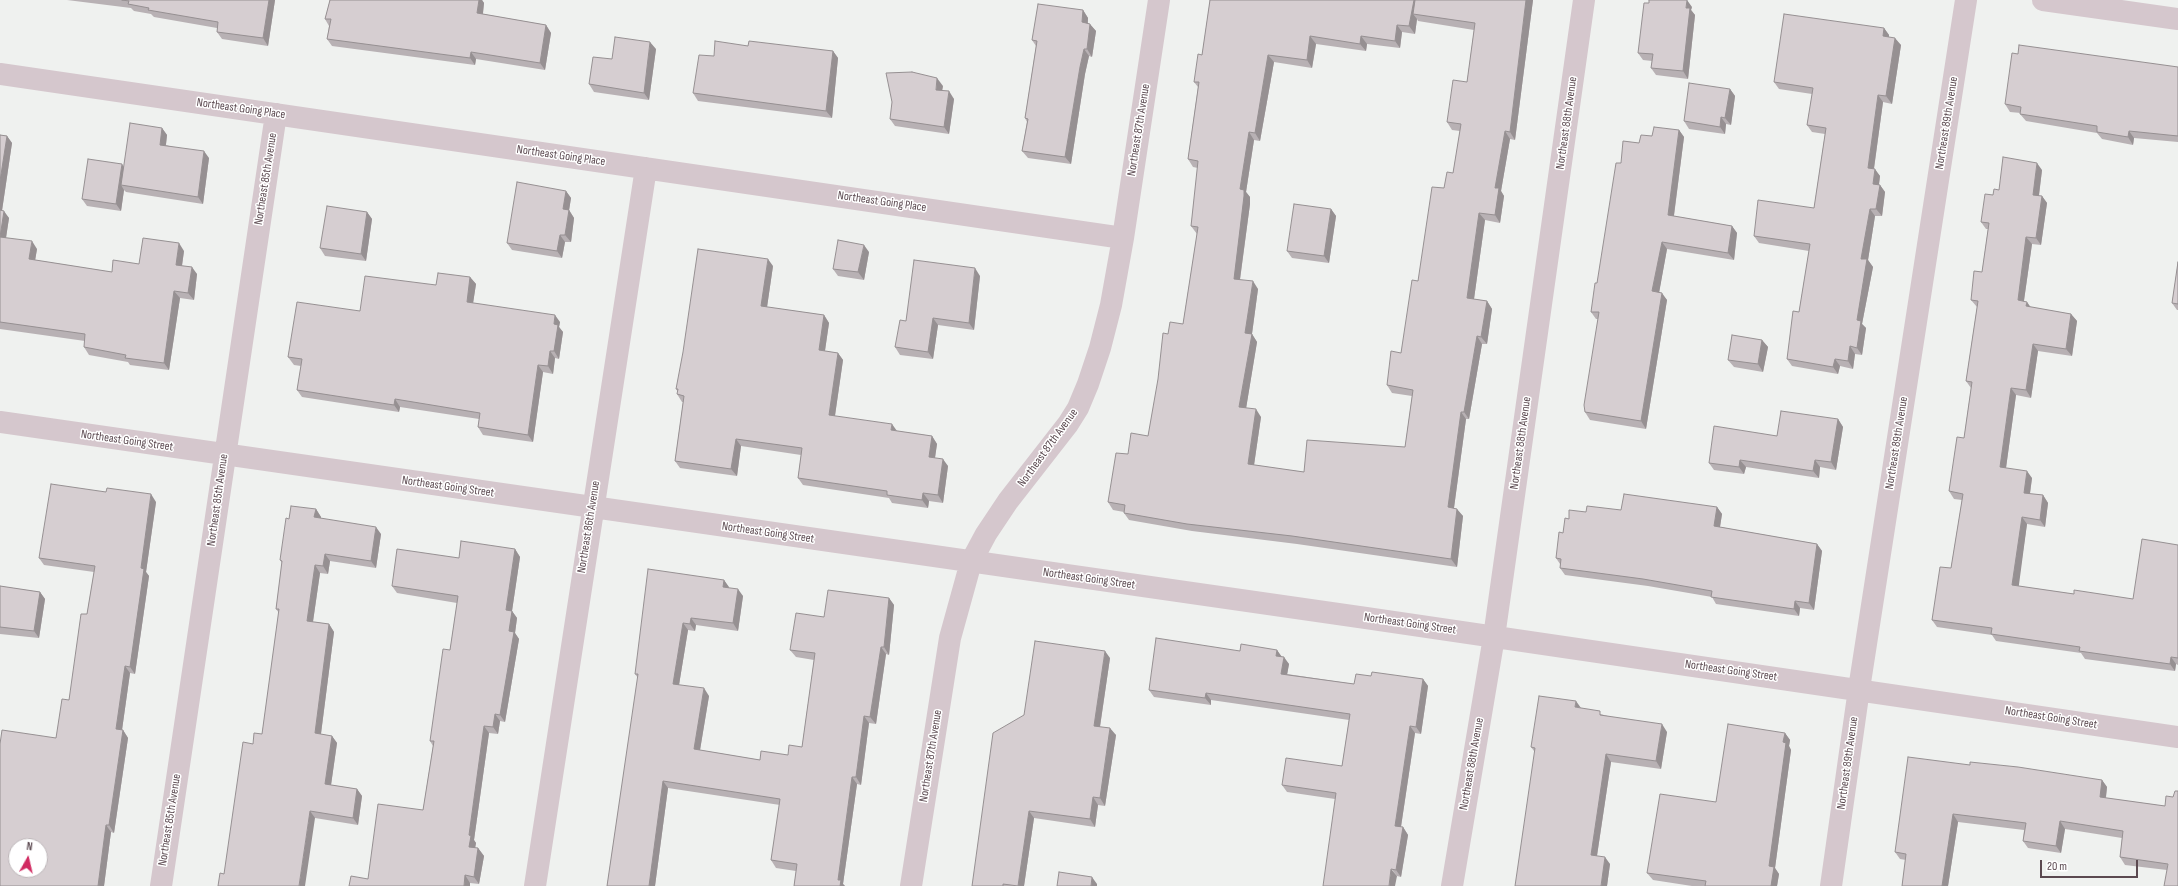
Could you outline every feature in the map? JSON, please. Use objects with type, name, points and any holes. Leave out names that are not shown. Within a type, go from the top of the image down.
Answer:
[{"type":"street","name":"Northeast 87th Avenue","points":[[911,886],[950,638],[971,562],[986,534],[1008,501],[1068,424],[1078,408],[1100,348],[1111,305],[1123,238],[1159,0]]},
{"type":"street","name":"Northeast 88th Avenue","points":[[1452,886],[1494,636],[1584,0]]},
{"type":"street","name":"Northeast 89th Avenue","points":[[1831,886],[1859,689],[1966,0]]},
{"type":"street","points":[[2044,0],[2178,19]]},
{"type":"street","name":"Northeast Going Place","points":[[0,74],[1123,238]]},
{"type":"street","name":"Northeast 85th Avenue","points":[[160,886],[276,114]]},
{"type":"street","name":"Northeast 86th Avenue","points":[[535,886],[592,507],[646,168]]},
{"type":"street","name":"Northeast Going Street","points":[[0,422],[1494,636],[1859,689],[2178,738]]},
{"type":"building","points":[[122,0],[269,0],[263,38],[217,32],[218,22],[148,10],[149,8],[128,4],[129,1]]},
{"type":"building","points":[[330,0],[479,0],[477,13],[546,25],[540,63],[471,52],[470,58],[327,39],[331,19],[325,19]]},
{"type":"building","points":[[1210,0],[1414,0],[1409,26],[1397,25],[1395,41],[1361,36],[1360,44],[1310,36],[1307,60],[1268,55],[1255,133],[1249,132],[1240,189],[1244,190],[1244,196],[1234,279],[1253,281],[1245,333],[1252,334],[1239,407],[1256,409],[1248,464],[1304,472],[1307,440],[1405,447],[1413,390],[1387,385],[1391,351],[1401,353],[1412,280],[1418,281],[1432,187],[1444,188],[1447,172],[1453,173],[1461,124],[1447,122],[1453,80],[1467,82],[1475,23],[1413,14],[1415,0],[1526,0],[1510,132],[1505,131],[1495,188],[1499,188],[1495,215],[1479,213],[1467,298],[1487,301],[1481,337],[1477,336],[1464,412],[1461,412],[1448,507],[1457,509],[1451,559],[1292,536],[1187,524],[1124,513],[1125,505],[1108,502],[1116,453],[1128,454],[1131,433],[1148,436],[1158,379],[1163,333],[1168,334],[1170,322],[1183,324],[1198,227],[1191,226],[1198,161],[1188,159],[1199,82],[1194,82],[1198,54],[1202,55]]},
{"type":"building","points":[[1649,0],[1687,0],[1686,8],[1690,8],[1683,71],[1651,68],[1653,54],[1638,53],[1644,3],[1649,3]]},
{"type":"building","points":[[1038,4],[1083,10],[1082,22],[1090,24],[1087,49],[1084,49],[1080,67],[1065,157],[1022,151],[1028,119],[1025,118],[1037,41],[1032,40]]},
{"type":"building","points":[[1784,14],[1884,28],[1883,36],[1895,38],[1886,96],[1878,95],[1868,168],[1875,169],[1873,184],[1880,185],[1876,209],[1870,209],[1861,259],[1867,259],[1857,320],[1861,321],[1857,348],[1850,346],[1848,361],[1835,359],[1833,367],[1787,359],[1793,311],[1799,312],[1810,244],[1754,236],[1758,200],[1814,208],[1826,128],[1807,125],[1813,88],[1774,82]]},
{"type":"building","points":[[615,37],[650,42],[644,93],[589,84],[593,57],[612,59]]},
{"type":"building","points":[[715,41],[748,46],[749,41],[833,51],[826,111],[693,93],[699,55],[714,56]]},
{"type":"building","points":[[2019,45],[2178,67],[2178,136],[2129,131],[2128,137],[2097,132],[2097,126],[2020,114],[2021,107],[2005,104],[2012,53],[2018,54]]},
{"type":"building","points":[[912,72],[937,78],[936,90],[949,91],[944,127],[890,119],[892,102],[886,73]]},
{"type":"building","points":[[1689,83],[1730,89],[1725,118],[1721,117],[1720,127],[1684,121]]},
{"type":"building","points":[[130,123],[162,128],[160,145],[204,151],[198,197],[121,185]]},
{"type":"building","points":[[1654,127],[1679,130],[1668,215],[1732,226],[1728,253],[1662,242],[1652,291],[1662,293],[1641,421],[1585,412],[1584,405],[1599,312],[1591,312],[1616,163],[1621,163],[1623,141],[1639,143],[1641,135],[1652,136]]},
{"type":"building","points":[[0,135],[7,136],[0,181]]},
{"type":"building","points":[[2003,157],[2037,163],[2033,195],[2042,196],[2036,238],[2026,237],[2018,300],[2027,302],[2026,306],[2071,314],[2066,349],[2033,344],[2026,390],[2011,388],[2000,467],[2027,471],[2024,493],[2043,495],[2040,520],[2022,517],[2012,585],[2074,594],[2074,590],[2133,599],[2142,539],[2178,545],[2178,658],[2171,657],[2170,664],[2079,651],[2080,647],[1991,634],[1992,628],[1932,620],[1940,567],[1951,568],[1963,494],[1949,491],[1957,437],[1964,438],[1972,382],[1966,381],[1978,301],[1971,300],[1974,271],[1982,272],[1989,223],[1981,222],[1985,194],[1993,195],[1994,189],[1999,190]]},
{"type":"building","points":[[88,159],[122,164],[116,204],[82,199]]},
{"type":"building","points":[[517,182],[566,191],[563,209],[569,210],[565,235],[560,235],[557,251],[507,243]]},
{"type":"building","points":[[1294,204],[1331,209],[1324,256],[1287,251]]},
{"type":"building","points":[[327,206],[367,212],[361,254],[320,248]]},
{"type":"building","points":[[0,210],[4,211],[0,237]]},
{"type":"building","points":[[0,237],[32,241],[29,259],[112,272],[113,260],[139,264],[143,238],[179,243],[176,265],[192,267],[188,293],[174,291],[164,363],[125,358],[126,355],[84,347],[85,334],[0,322]]},
{"type":"building","points":[[838,240],[864,245],[858,272],[833,269]]},
{"type":"building","points":[[698,249],[768,259],[761,306],[824,315],[819,350],[838,353],[829,415],[892,424],[891,430],[932,436],[929,457],[943,459],[938,495],[923,493],[922,500],[887,495],[887,491],[798,478],[802,448],[736,439],[731,469],[675,461],[684,396],[677,394],[678,389],[676,389]]},
{"type":"building","points":[[914,260],[975,268],[969,323],[933,318],[928,352],[895,347],[900,320],[906,321]]},
{"type":"building","points":[[2178,262],[2178,304],[2172,303]]},
{"type":"building","points":[[438,273],[470,277],[467,302],[555,315],[554,324],[558,325],[554,351],[550,351],[548,366],[538,365],[528,435],[478,427],[480,413],[395,399],[394,405],[297,390],[302,359],[288,357],[297,302],[360,311],[365,276],[436,285]]},
{"type":"building","points":[[1732,335],[1762,340],[1758,364],[1728,360]]},
{"type":"building","points":[[1781,411],[1838,419],[1831,462],[1815,460],[1813,471],[1740,460],[1739,467],[1709,463],[1714,426],[1777,436]]},
{"type":"building","points":[[51,484],[106,492],[107,488],[151,494],[141,568],[144,569],[130,667],[125,666],[116,729],[123,730],[109,825],[106,825],[98,886],[0,886],[0,744],[2,730],[56,738],[62,699],[69,700],[81,614],[87,614],[95,566],[39,558]]},
{"type":"building","points":[[1624,494],[1717,507],[1714,526],[1817,544],[1809,603],[1795,601],[1794,609],[1711,597],[1712,591],[1643,579],[1560,568],[1561,559],[1556,558],[1559,532],[1563,533],[1565,518],[1569,519],[1569,510],[1586,512],[1587,506],[1621,510]]},
{"type":"building","points":[[291,506],[316,509],[314,517],[376,527],[371,561],[325,554],[323,566],[315,565],[307,621],[329,624],[315,733],[332,736],[325,784],[357,789],[353,818],[310,811],[299,886],[218,886],[220,873],[224,874],[243,742],[253,744],[254,733],[262,734],[279,609],[276,609],[282,561],[280,560],[286,518],[289,519]]},
{"type":"building","points":[[461,541],[515,549],[506,610],[512,611],[509,631],[514,632],[500,715],[495,714],[493,727],[484,726],[469,835],[471,836],[469,847],[478,848],[474,877],[465,875],[464,886],[349,886],[351,876],[368,879],[378,804],[423,810],[434,741],[430,741],[443,649],[450,650],[458,596],[392,586],[397,549],[459,558]]},
{"type":"building","points":[[648,569],[724,580],[723,587],[738,589],[733,623],[691,618],[690,624],[683,623],[673,684],[704,688],[694,749],[760,760],[761,751],[788,755],[789,745],[802,747],[815,653],[790,650],[796,613],[824,617],[828,590],[889,598],[884,647],[881,647],[870,717],[864,716],[856,777],[852,777],[838,880],[841,880],[840,886],[794,886],[797,864],[771,860],[780,799],[663,781],[649,886],[607,886],[638,674],[635,674]]},
{"type":"building","points":[[0,586],[40,592],[34,631],[0,627]]},
{"type":"building","points":[[1156,638],[1240,651],[1241,644],[1277,650],[1276,656],[1284,657],[1281,674],[1354,684],[1356,674],[1371,676],[1372,672],[1423,679],[1416,727],[1410,726],[1395,826],[1403,827],[1396,870],[1391,869],[1389,886],[1323,886],[1336,793],[1282,785],[1286,758],[1342,766],[1350,714],[1206,693],[1205,698],[1149,690]]},
{"type":"building","points":[[1035,641],[1105,651],[1094,726],[1110,728],[1100,798],[1093,797],[1090,819],[1029,811],[1018,886],[1003,884],[1003,886],[972,886],[993,733],[1024,715]]},
{"type":"building","points":[[1539,696],[1576,701],[1575,707],[1600,711],[1600,715],[1662,724],[1656,761],[1606,754],[1591,855],[1605,857],[1601,886],[1515,886],[1535,748],[1531,747]]},
{"type":"building","points":[[1728,724],[1785,733],[1783,742],[1786,743],[1769,866],[1774,867],[1771,886],[1705,886],[1706,881],[1647,873],[1660,794],[1716,802]]},
{"type":"building","points":[[1908,757],[1970,765],[1970,762],[2018,767],[2102,780],[2100,797],[2165,806],[2166,796],[2173,797],[2175,791],[2178,791],[2178,886],[2164,886],[2168,864],[2120,857],[2123,831],[2060,821],[2056,846],[2023,841],[2026,823],[1953,814],[1942,886],[1902,886],[1906,854],[1895,852]]},
{"type":"building","points":[[1059,872],[1092,877],[1091,886],[1057,886]]}]
